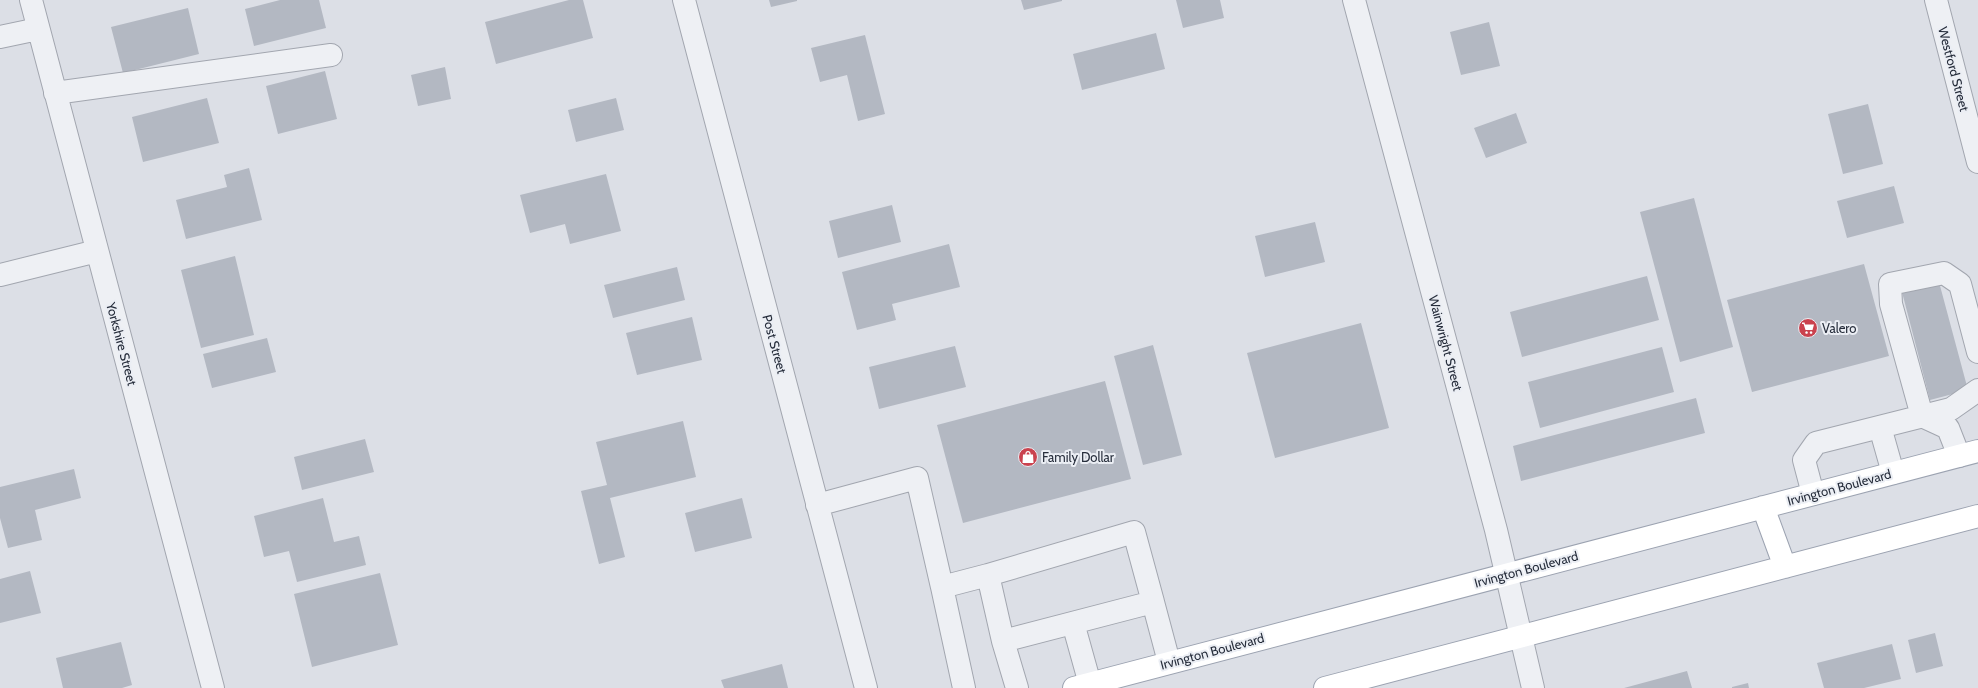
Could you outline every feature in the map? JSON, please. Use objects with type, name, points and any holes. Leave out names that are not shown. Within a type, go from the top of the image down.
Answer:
[{"type":"main road","name":"Irvington Boulevard","points":[[1082,686],[1969,453]]},
{"type":"main road","points":[[1763,507],[1785,567]]},
{"type":"main road","points":[[1324,688],[1978,516]]},
{"type":"street","name":"Yorkshire Street","points":[[31,0],[213,688]]},
{"type":"street","name":"Post Street","points":[[684,0],[866,688]]},
{"type":"street","name":"Wainwright Street","points":[[1354,0],[1507,574],[1532,688]]},
{"type":"street","name":"Westford Street","points":[[1936,0],[1978,162]]},
{"type":"street","points":[[0,38],[38,29]]},
{"type":"street","points":[[55,93],[331,55]]},
{"type":"street","points":[[0,275],[97,251]]},
{"type":"street","points":[[1969,453],[1948,428],[1922,416],[1891,304],[1890,284],[1944,273],[1960,284],[1978,352]]},
{"type":"street","points":[[1813,494],[1804,460],[1816,443],[1951,409],[1978,390]]},
{"type":"street","points":[[1880,427],[1893,473]]},
{"type":"street","points":[[817,505],[917,478],[964,688]]},
{"type":"street","points":[[942,587],[1134,532],[1169,662]]},
{"type":"street","points":[[988,575],[1003,641],[1017,688]]},
{"type":"street","points":[[1003,641],[1153,602]]},
{"type":"street","points":[[1073,623],[1082,686]]},
{"type":"building","points":[[280,0],[319,0],[326,28],[254,46],[245,9]]},
{"type":"building","points":[[569,0],[583,0],[593,38],[496,64],[485,22]]},
{"type":"building","points":[[769,0],[797,0],[797,1],[771,7]]},
{"type":"building","points":[[1021,0],[1062,0],[1062,1],[1024,10]]},
{"type":"building","points":[[1176,0],[1220,0],[1224,18],[1183,28]]},
{"type":"building","points":[[188,8],[199,54],[123,73],[111,27]]},
{"type":"building","points":[[1489,22],[1500,66],[1461,75],[1450,32]]},
{"type":"building","points":[[1156,33],[1165,69],[1082,90],[1073,54]]},
{"type":"building","points":[[865,35],[885,114],[858,121],[847,75],[820,82],[811,48]]},
{"type":"building","points":[[445,67],[451,99],[418,106],[411,75]]},
{"type":"building","points":[[325,71],[337,119],[278,134],[266,86]]},
{"type":"building","points":[[207,98],[219,143],[143,162],[132,117]]},
{"type":"building","points":[[616,98],[624,130],[576,142],[568,110]]},
{"type":"building","points":[[1868,104],[1883,164],[1843,174],[1828,114]]},
{"type":"building","points":[[1516,113],[1527,143],[1486,158],[1474,128]]},
{"type":"building","points":[[249,168],[262,220],[186,239],[176,200],[227,187],[224,175]]},
{"type":"building","points":[[606,174],[621,231],[570,244],[565,224],[530,233],[520,195]]},
{"type":"building","points":[[1894,186],[1904,223],[1847,238],[1837,201]]},
{"type":"building","points":[[1694,198],[1733,347],[1680,362],[1640,212]]},
{"type":"building","points":[[892,205],[901,242],[838,258],[829,221]]},
{"type":"building","points":[[1315,222],[1325,262],[1265,277],[1255,236]]},
{"type":"building","points":[[949,244],[960,287],[892,304],[896,320],[857,330],[842,272]]},
{"type":"building","points":[[235,256],[254,335],[201,348],[181,270]]},
{"type":"building","name":"Valero","points":[[1864,264],[1889,356],[1752,392],[1727,300]]},
{"type":"building","points":[[677,267],[685,300],[613,318],[604,285]]},
{"type":"building","points":[[1647,276],[1659,320],[1522,357],[1510,312]]},
{"type":"building","points":[[1939,282],[1968,390],[1930,400],[1902,292]]},
{"type":"building","points":[[692,317],[702,360],[637,375],[626,333]]},
{"type":"building","points":[[1361,323],[1389,428],[1275,458],[1247,353]]},
{"type":"building","points":[[267,338],[276,372],[212,388],[203,354]]},
{"type":"building","points":[[1153,345],[1182,455],[1143,465],[1114,356]]},
{"type":"building","points":[[955,346],[966,387],[879,409],[869,367]]},
{"type":"building","points":[[1662,347],[1674,392],[1540,428],[1528,382]]},
{"type":"building","points":[[1105,381],[1131,479],[963,523],[937,425]]},
{"type":"building","points":[[1696,398],[1705,433],[1521,481],[1513,446]]},
{"type":"building","points":[[683,421],[696,477],[610,498],[625,557],[599,564],[581,491],[607,485],[596,442]]},
{"type":"building","points":[[365,439],[374,472],[302,490],[294,457]]},
{"type":"building","points":[[74,469],[81,498],[35,510],[42,540],[8,548],[0,518],[0,487]]},
{"type":"building","points":[[323,498],[334,542],[359,536],[366,565],[297,582],[289,551],[264,557],[254,516]]},
{"type":"building","points":[[742,498],[752,538],[695,552],[685,513]]},
{"type":"building","points":[[30,571],[41,613],[0,623],[0,579]]},
{"type":"building","points":[[380,573],[398,645],[312,667],[294,594]]},
{"type":"building","points":[[1935,633],[1943,666],[1916,673],[1908,640]]},
{"type":"building","points":[[121,642],[132,685],[122,688],[63,688],[56,658]]},
{"type":"building","points":[[1892,644],[1901,679],[1864,688],[1824,688],[1817,663]]},
{"type":"building","points":[[782,664],[788,688],[724,688],[721,680]]},
{"type":"building","points":[[1687,671],[1692,688],[1624,688]]},
{"type":"building","points":[[1748,683],[1749,688],[1732,688],[1732,687]]},
{"type":"place","name":"Valero","points":[[1808,328]]},
{"type":"place","name":"Family Dollar","points":[[1028,457]]}]
